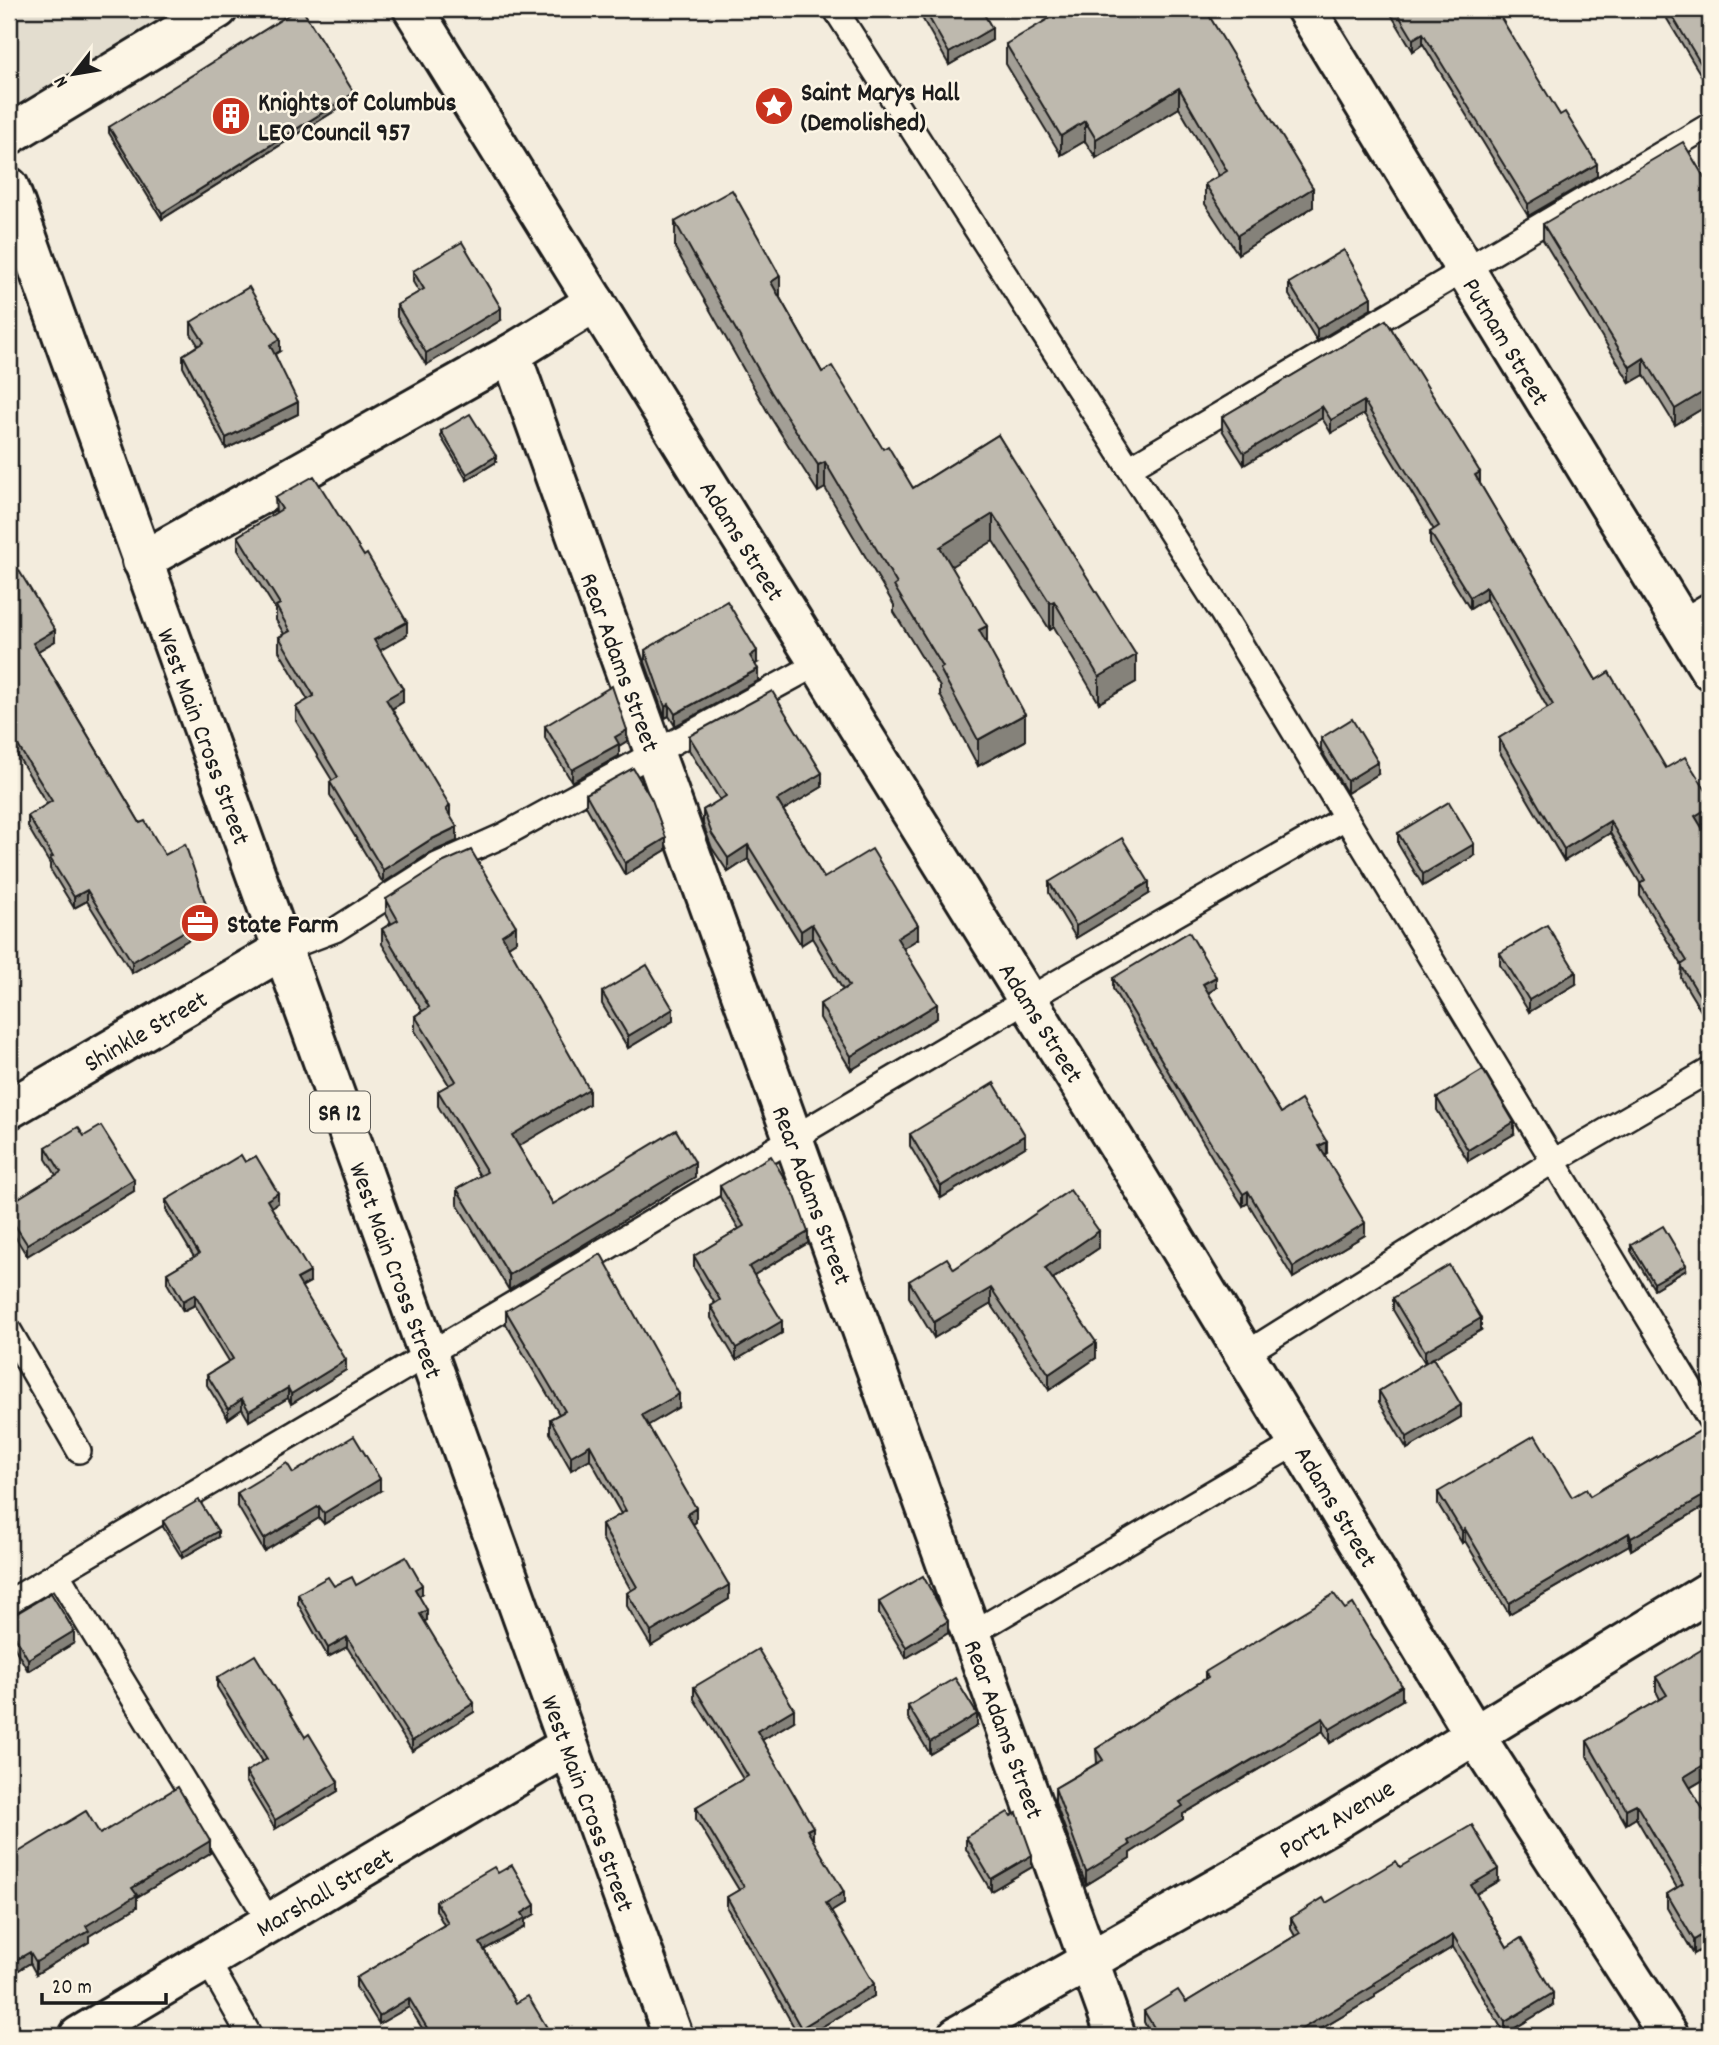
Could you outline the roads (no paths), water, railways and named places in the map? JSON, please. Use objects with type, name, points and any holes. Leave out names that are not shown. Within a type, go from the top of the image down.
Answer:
[{"type":"main road","points":[[9,135],[218,9]]},
{"type":"main road","name":"Adams Street","points":[[413,9],[1028,999],[1474,1734],[1669,2036]]},
{"type":"main road","name":"Putnam Street","points":[[1306,9],[1464,271],[1695,613],[1710,670]]},
{"type":"main road","name":"West Main Cross Street","points":[[9,187],[673,2036]]},
{"type":"main road","points":[[142,561],[511,354],[595,302]]},
{"type":"main road","name":"Rear Adams Street","points":[[511,354],[1115,2036]]},
{"type":"main road","name":"Shinkle Street","points":[[9,1109],[282,950]]},
{"type":"main road","name":"Portz Avenue","points":[[957,2036],[1328,1825],[1710,1591]]},
{"type":"main road","name":"Marshall Street","points":[[79,2036],[568,1746]]},
{"type":"lane","points":[[835,9],[1222,614],[1710,1420]]},
{"type":"lane","points":[[1129,468],[1710,125]]},
{"type":"lane","points":[[282,950],[335,930],[437,865],[502,835],[654,755],[819,663]]},
{"type":"lane","points":[[9,1602],[1028,999],[1345,818]]},
{"type":"lane","points":[[1245,1354],[1552,1161],[1710,1070]]},
{"type":"lane","points":[[9,1330],[79,1451]]},
{"type":"lane","points":[[971,1634],[1298,1442]]},
{"type":"lane","points":[[57,1573],[270,1923]]},
{"type":"lane","points":[[207,1961],[250,2036]]},
{"type":"place","name":"Saint Marys Hall (Demolished)","points":[[774,106]]},
{"type":"place","name":"Knights of Columbus LEO Council 957","points":[[231,116]]},
{"type":"place","name":"State Farm","points":[[200,923]]}]
